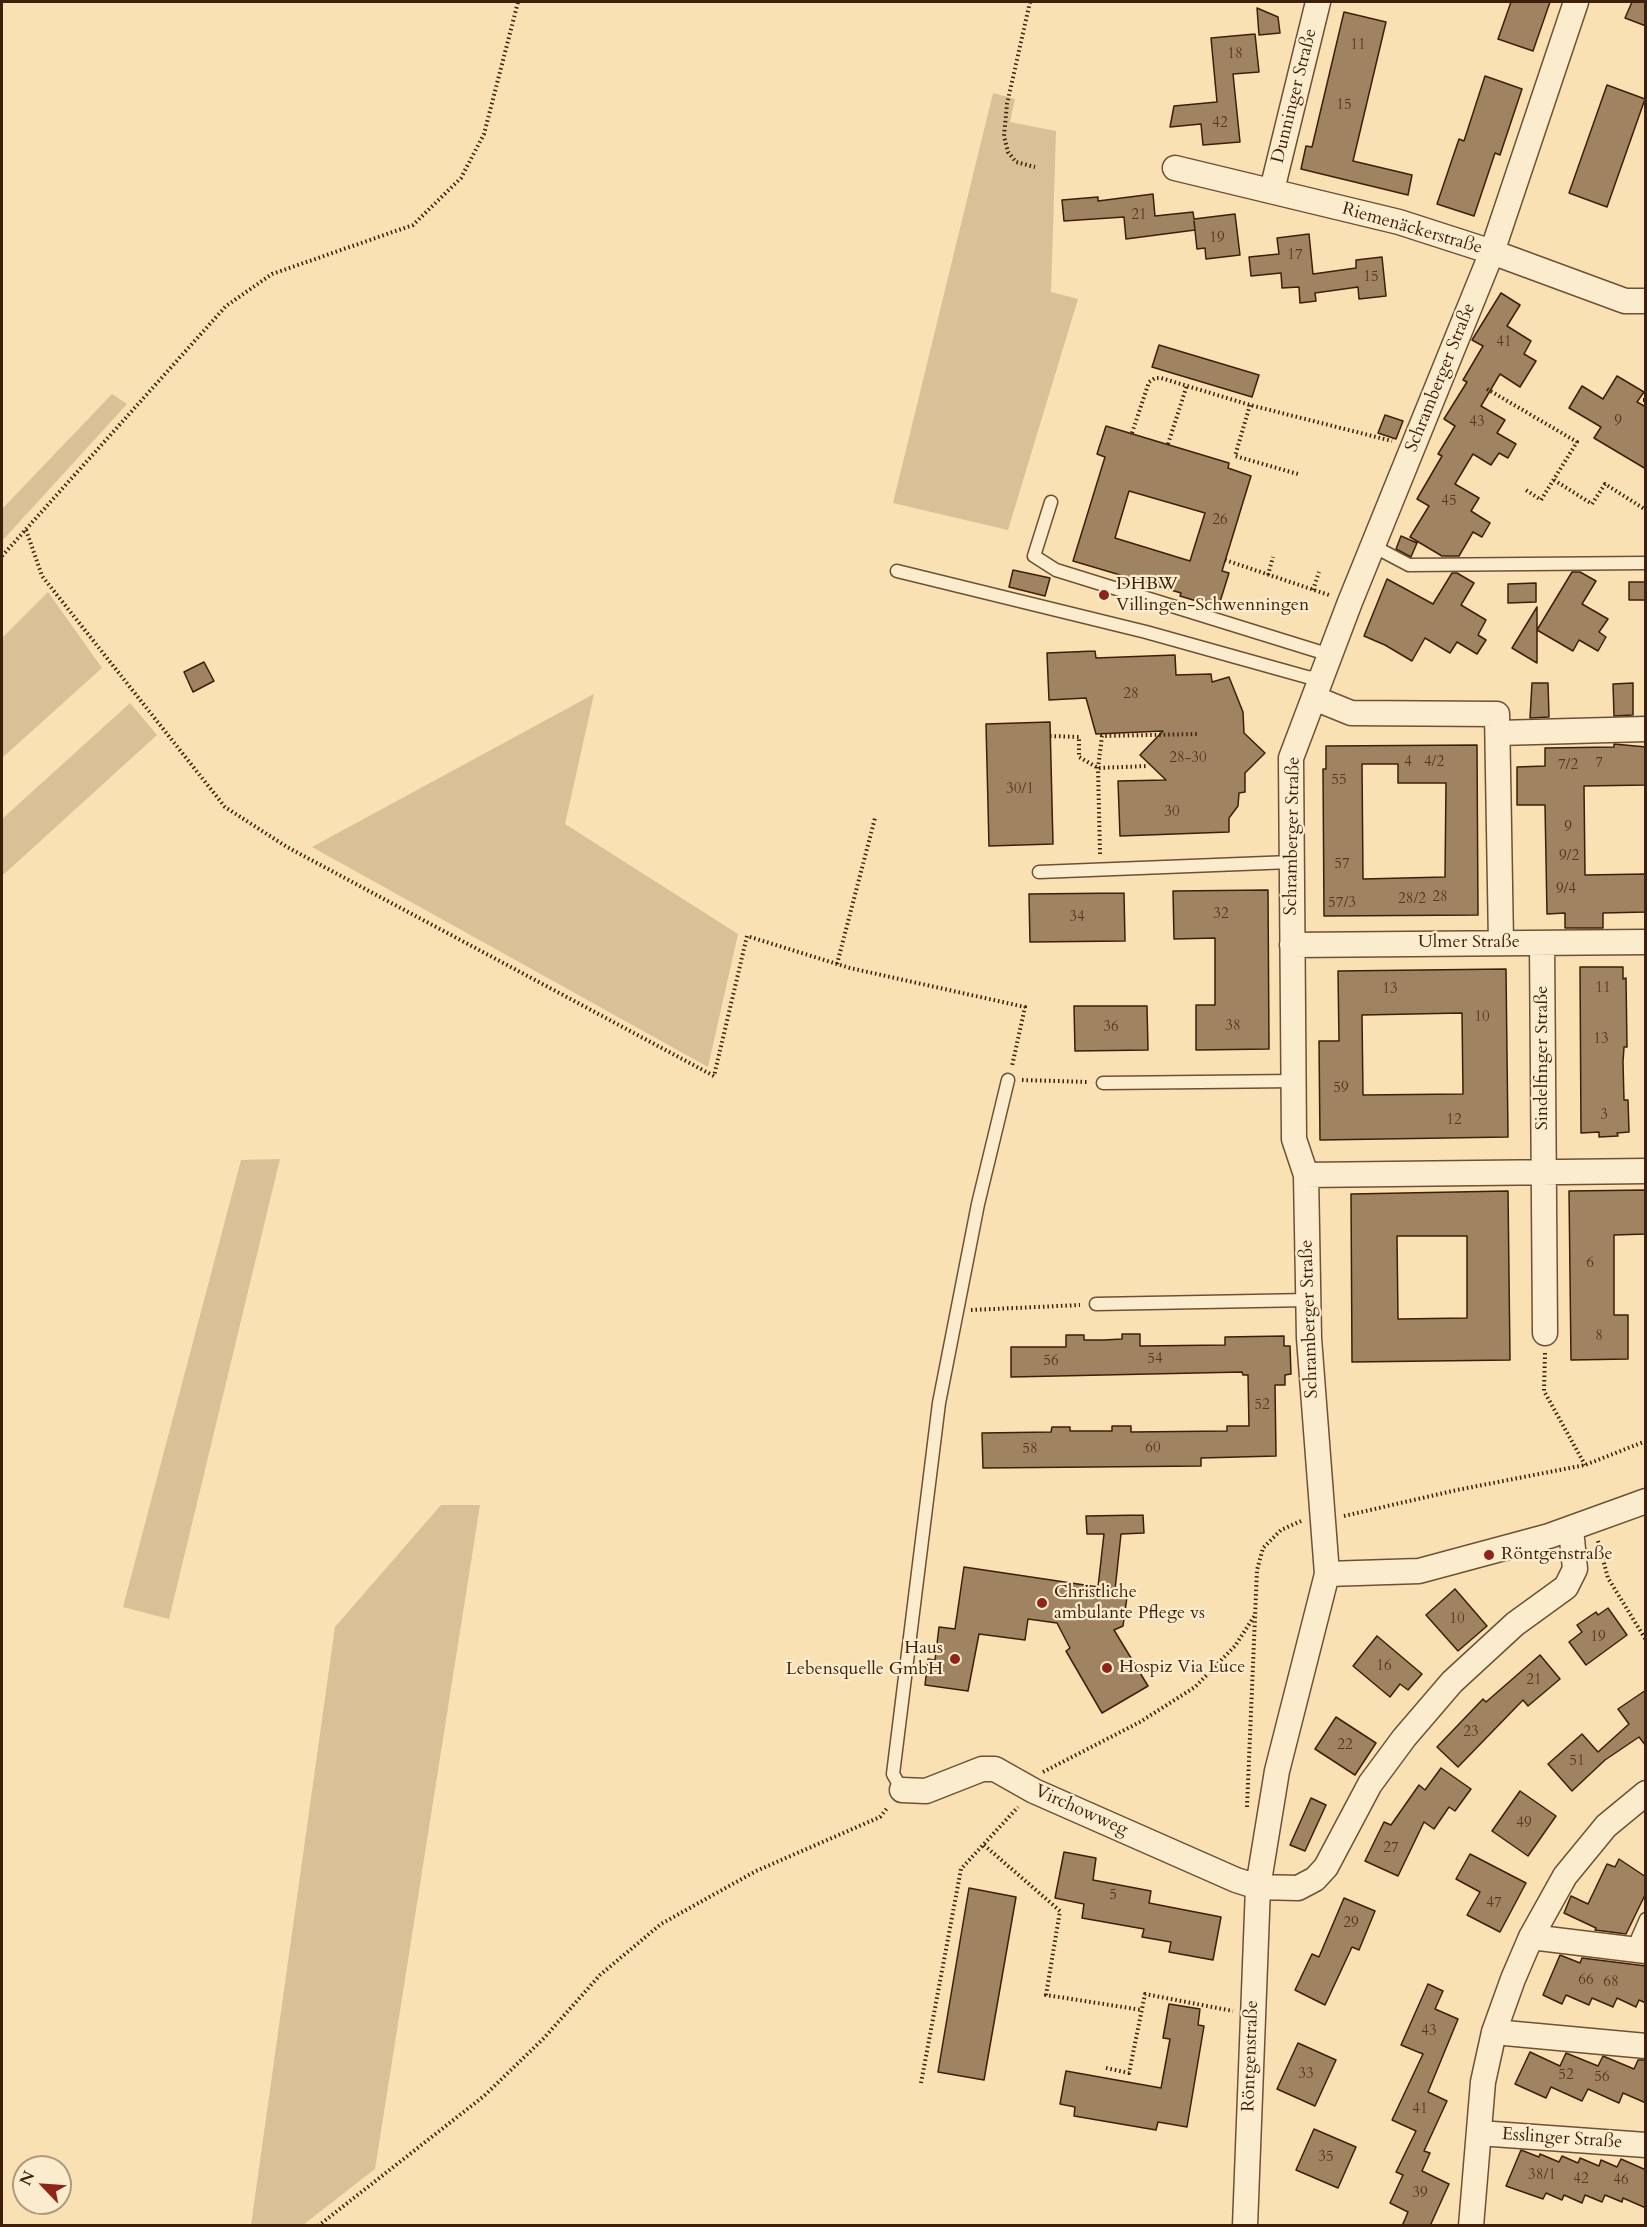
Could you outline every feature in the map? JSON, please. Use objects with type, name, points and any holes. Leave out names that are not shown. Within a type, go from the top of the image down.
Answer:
[{"type":"street","name":"Dunninger Straße","points":[[1272,190],[1318,2]]},
{"type":"street","name":"Schramberger Straße","points":[[1327,1574],[1321,1516],[1308,1300],[1306,1175],[1294,1139],[1291,758],[1350,602],[1492,252],[1576,2]]},
{"type":"street","name":"Riemenäckerstraße","points":[[1174,168],[1399,222],[1492,252],[1625,302],[1646,301]]},
{"type":"street","points":[[1318,688],[1351,713],[1497,714],[1501,943]]},
{"type":"street","points":[[1498,733],[1646,729]]},
{"type":"street","name":"Ulmer Straße","points":[[1292,945],[1646,942]]},
{"type":"street","name":"Sindelfinger Straße","points":[[1542,943],[1544,1172]]},
{"type":"street","points":[[1306,1175],[1646,1171]]},
{"type":"street","points":[[1544,1172],[1545,1332]]},
{"type":"street","points":[[1327,1574],[1419,1571],[1489,1555],[1571,1529],[1646,1501]]},
{"type":"street","points":[[1258,1887],[1298,1888],[1315,1879],[1326,1867],[1370,1784],[1404,1738],[1452,1682],[1515,1624],[1566,1587],[1575,1569],[1571,1529]]},
{"type":"street","name":"Röntgenstraße","points":[[1245,2226],[1258,1887],[1277,1771],[1327,1574]]},
{"type":"street","name":"Virchowweg","points":[[902,1790],[926,1791],[982,1769],[995,1769],[1034,1791],[1236,1880],[1258,1887]]},
{"type":"street","name":"Esslinger Straße","points":[[1471,2226],[1483,2082],[1494,2032],[1531,1937],[1565,1876],[1606,1826],[1646,1792]]},
{"type":"street","points":[[1531,1937],[1639,1951]]},
{"type":"street","points":[[1494,2032],[1646,2046]]},
{"type":"street","name":"Esslinger Straße","points":[[1479,2133],[1646,2145]]},
{"type":"lane","points":[[1051,502],[1034,556],[1056,570],[1330,655]]},
{"type":"lane","points":[[1373,546],[1409,565],[1646,563]]},
{"type":"lane","points":[[897,571],[1146,632],[1307,677],[1318,688]]},
{"type":"lane","points":[[1039,872],[1291,862]]},
{"type":"lane","points":[[902,1790],[893,1774],[939,1403],[978,1204],[1008,1080]]},
{"type":"lane","points":[[1103,1083],[1295,1081]]},
{"type":"lane","points":[[1096,1304],[1308,1300]]},
{"type":"lane","points":[[1639,1951],[1646,1919]]},
{"type":"path","points":[[2,556],[226,306],[272,274],[413,225],[461,178],[484,134],[518,2]]},
{"type":"path","points":[[1030,2],[1007,104],[1004,136],[1008,152],[1016,162],[1035,167]]},
{"type":"path","points":[[1132,433],[1149,382],[1155,378],[1161,378],[1250,405],[1413,446]]},
{"type":"path","points":[[1168,444],[1187,385]]},
{"type":"path","points":[[1487,389],[1577,442],[1542,500],[1526,490]]},
{"type":"path","points":[[1250,405],[1235,456],[1298,474]]},
{"type":"path","points":[[1554,480],[1592,504],[1605,484],[1646,510]]},
{"type":"path","points":[[26,530],[42,576],[225,807],[287,847],[714,1076],[747,936],[837,964],[1026,1007],[1008,1080],[1103,1083]]},
{"type":"path","points":[[1268,575],[1273,557]]},
{"type":"path","points":[[1225,560],[1350,602]]},
{"type":"path","points":[[1313,590],[1319,572]]},
{"type":"path","points":[[1100,870],[1098,768],[1102,736],[1198,734]]},
{"type":"path","points":[[1050,736],[1079,737],[1079,758],[1098,768],[1148,766]]},
{"type":"path","points":[[837,964],[876,818]]},
{"type":"path","points":[[958,1311],[1096,1304]]},
{"type":"path","points":[[1545,1332],[1544,1391],[1585,1465]]},
{"type":"path","points":[[1246,1819],[1257,1570],[1263,1548],[1281,1530],[1303,1520],[1321,1516],[1342,1516],[1457,1490],[1585,1465],[1646,1442]]},
{"type":"path","points":[[1598,1541],[1608,1578],[1646,1640]]},
{"type":"path","points":[[921,2083],[961,1869],[1034,1791],[1043,1771],[1140,1722],[1195,1687],[1235,1646],[1255,1614]]},
{"type":"path","points":[[318,2226],[484,2096],[544,2038],[600,1975],[661,1924],[756,1871],[880,1817],[902,1790]]},
{"type":"path","points":[[984,1845],[1060,1911],[1046,1995],[1142,2010]]},
{"type":"path","points":[[1106,2068],[1129,2073],[1145,1994],[1252,2015]]},
{"type":"shaded area","points":[[993,93],[1015,99],[1010,122],[1056,131],[1051,292],[1078,299],[1008,530],[893,503]]},
{"type":"shaded area","points":[[112,394],[127,404],[2,541],[2,509]]},
{"type":"shaded area","points":[[48,592],[102,668],[2,758],[2,638]]},
{"type":"shaded area","points":[[594,694],[565,824],[738,934],[708,1067],[312,847]]},
{"type":"shaded area","points":[[130,703],[157,735],[2,876],[2,819]]},
{"type":"shaded area","points":[[280,1159],[169,1619],[123,1607],[241,1160]]},
{"type":"shaded area","points":[[441,1505],[480,1505],[375,2169],[303,2225],[251,2225],[335,1627]]},
{"type":"building","points":[[1511,2],[1550,2],[1533,51],[1498,39]]},
{"type":"building","points":[[1632,2],[1646,2],[1646,26],[1625,18]]},
{"type":"building","points":[[1257,8],[1278,17],[1280,33],[1259,35]]},
{"type":"building","points":[[1344,12],[1386,22],[1353,161],[1412,175],[1408,195],[1301,169],[1306,146],[1312,147]]},
{"type":"building","points":[[1255,34],[1259,72],[1233,74],[1240,142],[1203,145],[1201,124],[1170,127],[1174,106],[1217,102],[1211,38]]},
{"type":"building","points":[[1485,76],[1522,89],[1500,155],[1495,153],[1474,216],[1437,204],[1459,139],[1464,141]]},
{"type":"building","points":[[1607,85],[1645,99],[1607,207],[1569,193]]},
{"type":"building","points":[[1153,194],[1155,216],[1193,212],[1194,219],[1235,214],[1240,255],[1206,259],[1205,248],[1197,249],[1195,230],[1126,239],[1124,217],[1064,221],[1062,200],[1098,197],[1098,201]]},
{"type":"building","points":[[1309,234],[1313,274],[1356,268],[1356,260],[1382,257],[1386,296],[1359,299],[1358,287],[1315,293],[1316,301],[1300,303],[1299,287],[1282,288],[1281,273],[1251,276],[1249,257],[1279,254],[1277,238]]},
{"type":"building","points":[[1501,293],[1520,305],[1507,326],[1531,341],[1524,354],[1536,361],[1520,387],[1500,374],[1481,406],[1505,420],[1497,433],[1516,444],[1508,458],[1499,453],[1491,465],[1473,454],[1455,484],[1479,498],[1471,511],[1490,523],[1482,537],[1473,532],[1459,556],[1442,556],[1410,537],[1429,506],[1417,499],[1442,456],[1438,454],[1455,426],[1444,419],[1467,382],[1463,380],[1483,346],[1472,340]]},
{"type":"building","points":[[1159,345],[1259,375],[1252,397],[1152,367]]},
{"type":"building","points":[[1617,376],[1644,392],[1637,402],[1646,407],[1646,469],[1594,438],[1601,427],[1569,408],[1582,386],[1603,399]]},
{"type":"building","points":[[1385,415],[1403,421],[1396,439],[1378,433]]},
{"type":"building","points":[[1106,426],[1229,463],[1228,468],[1251,476],[1222,571],[1229,573],[1219,605],[1204,600],[1203,603],[1180,596],[1181,593],[1073,561],[1105,457],[1097,454]],"holes":[[[1129,491],[1205,513],[1190,561],[1115,538]]]},
{"type":"building","points":[[1401,536],[1417,543],[1411,557],[1396,549]]},
{"type":"building","points":[[1013,570],[1050,578],[1045,596],[1009,587]]},
{"type":"building","points":[[1572,572],[1580,572],[1596,581],[1582,604],[1608,619],[1599,632],[1606,637],[1598,651],[1579,640],[1573,651],[1537,630]]},
{"type":"building","points":[[1452,573],[1457,573],[1474,583],[1461,605],[1486,620],[1478,635],[1486,640],[1477,654],[1457,642],[1450,653],[1425,638],[1412,661],[1364,636],[1387,579],[1433,604]]},
{"type":"building","points":[[1629,582],[1646,582],[1646,600],[1629,600]]},
{"type":"building","points":[[1536,583],[1536,602],[1508,603],[1508,584]]},
{"type":"building","points":[[1537,607],[1537,663],[1512,648]]},
{"type":"building","points":[[1095,651],[1096,658],[1175,655],[1176,675],[1211,674],[1212,682],[1229,677],[1243,712],[1244,733],[1265,753],[1245,773],[1245,792],[1239,793],[1238,806],[1229,818],[1229,832],[1120,836],[1118,781],[1166,780],[1140,755],[1163,731],[1096,734],[1086,698],[1049,700],[1047,653]]},
{"type":"building","points":[[204,662],[214,681],[193,692],[184,672]]},
{"type":"building","points":[[1532,683],[1548,683],[1549,717],[1530,718]]},
{"type":"building","points":[[1633,683],[1633,715],[1614,716],[1613,684]]},
{"type":"building","points":[[1050,722],[1053,844],[989,846],[986,724]]},
{"type":"building","points":[[1614,744],[1646,747],[1646,785],[1584,786],[1585,875],[1646,874],[1646,912],[1603,913],[1603,928],[1565,928],[1565,913],[1547,914],[1545,805],[1517,805],[1517,767],[1545,766],[1545,748],[1614,747]]},
{"type":"building","points":[[1477,745],[1478,915],[1324,916],[1323,769],[1326,769],[1326,746]],"holes":[[[1362,764],[1398,764],[1398,783],[1446,783],[1445,877],[1363,879]]]},
{"type":"building","points":[[1268,890],[1269,1049],[1196,1050],[1196,1005],[1215,1005],[1215,938],[1174,939],[1173,891]]},
{"type":"building","points":[[1124,893],[1125,941],[1030,942],[1029,894]]},
{"type":"building","points":[[1580,967],[1623,967],[1623,979],[1626,978],[1627,1047],[1624,1047],[1623,1062],[1624,1100],[1628,1100],[1629,1132],[1617,1133],[1618,1136],[1599,1137],[1599,1132],[1581,1133]]},
{"type":"building","points":[[1506,969],[1508,1137],[1320,1140],[1319,1041],[1339,1041],[1338,971]],"holes":[[[1462,1013],[1463,1094],[1363,1095],[1362,1015]]]},
{"type":"building","points":[[1074,1006],[1147,1006],[1148,1050],[1075,1051]]},
{"type":"building","points":[[1646,1190],[1646,1234],[1614,1235],[1614,1315],[1628,1315],[1628,1359],[1571,1360],[1569,1191]]},
{"type":"building","points":[[1508,1191],[1510,1360],[1352,1362],[1351,1194]],"holes":[[[1397,1236],[1467,1236],[1467,1318],[1398,1319]]]},
{"type":"building","points":[[1122,1334],[1140,1334],[1140,1346],[1225,1345],[1225,1337],[1284,1336],[1284,1346],[1290,1346],[1291,1374],[1285,1375],[1285,1385],[1275,1385],[1276,1456],[1201,1458],[1201,1466],[983,1468],[982,1433],[1051,1432],[1052,1427],[1070,1427],[1070,1431],[1112,1431],[1112,1426],[1131,1426],[1131,1432],[1227,1431],[1227,1426],[1249,1426],[1248,1375],[1243,1375],[1242,1372],[1011,1377],[1011,1347],[1066,1347],[1066,1335],[1084,1335],[1084,1340],[1104,1340],[1122,1339]]},
{"type":"building","points":[[1143,1515],[1144,1533],[1121,1534],[1115,1590],[1117,1590],[1116,1595],[1127,1597],[1123,1626],[1114,1630],[1148,1686],[1102,1713],[1066,1651],[1070,1648],[1057,1623],[1028,1619],[1025,1640],[979,1634],[968,1691],[925,1685],[928,1659],[935,1660],[939,1627],[955,1629],[964,1567],[1098,1587],[1104,1534],[1087,1534],[1086,1516]]},
{"type":"building","points":[[1455,1589],[1487,1626],[1458,1651],[1426,1615]]},
{"type":"building","points":[[1608,1608],[1627,1635],[1586,1665],[1569,1642],[1582,1632],[1577,1625],[1596,1612],[1598,1615]]},
{"type":"building","points":[[1377,1636],[1422,1674],[1408,1690],[1400,1684],[1390,1697],[1353,1666]]},
{"type":"building","points":[[1540,1655],[1560,1679],[1528,1706],[1523,1700],[1458,1767],[1437,1747],[1483,1699],[1486,1702]]},
{"type":"building","points":[[1646,1690],[1646,1746],[1639,1737],[1605,1760],[1572,1791],[1548,1764],[1582,1734],[1598,1752],[1629,1724],[1618,1709]]},
{"type":"building","points":[[1336,1717],[1376,1743],[1355,1775],[1315,1749]]},
{"type":"building","points":[[1441,1768],[1471,1789],[1455,1811],[1449,1807],[1434,1829],[1424,1822],[1398,1876],[1365,1861],[1384,1822],[1391,1825],[1419,1785],[1425,1790]]},
{"type":"building","points":[[1520,1791],[1556,1816],[1528,1856],[1492,1831]]},
{"type":"building","points":[[1311,1798],[1326,1805],[1305,1851],[1290,1845]]},
{"type":"building","points":[[1064,1852],[1096,1858],[1093,1880],[1151,1891],[1149,1903],[1221,1917],[1213,1960],[1169,1952],[1171,1942],[1142,1937],[1144,1929],[1082,1918],[1084,1904],[1055,1898]]},
{"type":"building","points":[[1470,1854],[1526,1883],[1500,1932],[1467,1915],[1480,1892],[1456,1879]]},
{"type":"building","points":[[1619,1859],[1646,1877],[1646,1893],[1626,1934],[1595,1930],[1596,1928],[1564,1913],[1571,1896],[1588,1904],[1607,1864],[1615,1867]]},
{"type":"building","points":[[969,1888],[1016,1897],[984,2080],[938,2072]]},
{"type":"building","points":[[1344,1898],[1375,1911],[1359,1950],[1352,1947],[1325,2005],[1295,1990],[1312,1954],[1319,1957]]},
{"type":"building","points":[[1560,1955],[1580,1963],[1582,1958],[1646,1966],[1646,2003],[1639,2000],[1636,2007],[1617,1998],[1613,2007],[1592,1998],[1589,2005],[1566,1995],[1562,2004],[1543,1995]]},
{"type":"building","points":[[1428,1984],[1443,1991],[1435,2009],[1458,2019],[1428,2092],[1447,2101],[1424,2151],[1430,2153],[1422,2171],[1449,2184],[1430,2226],[1402,2226],[1408,2212],[1390,2203],[1403,2175],[1396,2172],[1416,2131],[1392,2120],[1423,2054],[1401,2045]]},
{"type":"building","points":[[1169,2004],[1200,2009],[1198,2025],[1204,2026],[1187,2127],[1158,2122],[1156,2130],[1074,2116],[1075,2107],[1060,2104],[1066,2071],[1161,2088],[1170,2039],[1163,2038]]},
{"type":"building","points":[[1298,2043],[1336,2060],[1315,2106],[1277,2089]]},
{"type":"building","points":[[1530,2052],[1560,2066],[1566,2053],[1598,2066],[1603,2056],[1634,2069],[1638,2060],[1646,2060],[1646,2103],[1623,2093],[1619,2103],[1588,2089],[1582,2101],[1551,2087],[1546,2098],[1515,2084]]},
{"type":"building","points":[[1314,2129],[1356,2147],[1338,2188],[1296,2170]]},
{"type":"building","points":[[1521,2150],[1539,2157],[1540,2154],[1559,2162],[1562,2156],[1578,2163],[1580,2158],[1599,2166],[1601,2160],[1617,2167],[1621,2159],[1646,2170],[1646,2208],[1623,2198],[1622,2202],[1605,2195],[1602,2202],[1585,2195],[1582,2203],[1564,2195],[1562,2200],[1546,2193],[1543,2199],[1506,2186]]},
{"type":"place","name":"DHBW Villingen-Schwenningen","points":[[1104,595]]},
{"type":"place","name":"Röntgenstraße","points":[[1489,1555]]},
{"type":"place","name":"Christliche ambulante Pflege vs","points":[[1042,1603]]},
{"type":"place","name":"Haus Lebensquelle GmbH","points":[[955,1659]]},
{"type":"place","name":"Hospiz Via Luce","points":[[1107,1668]]}]
